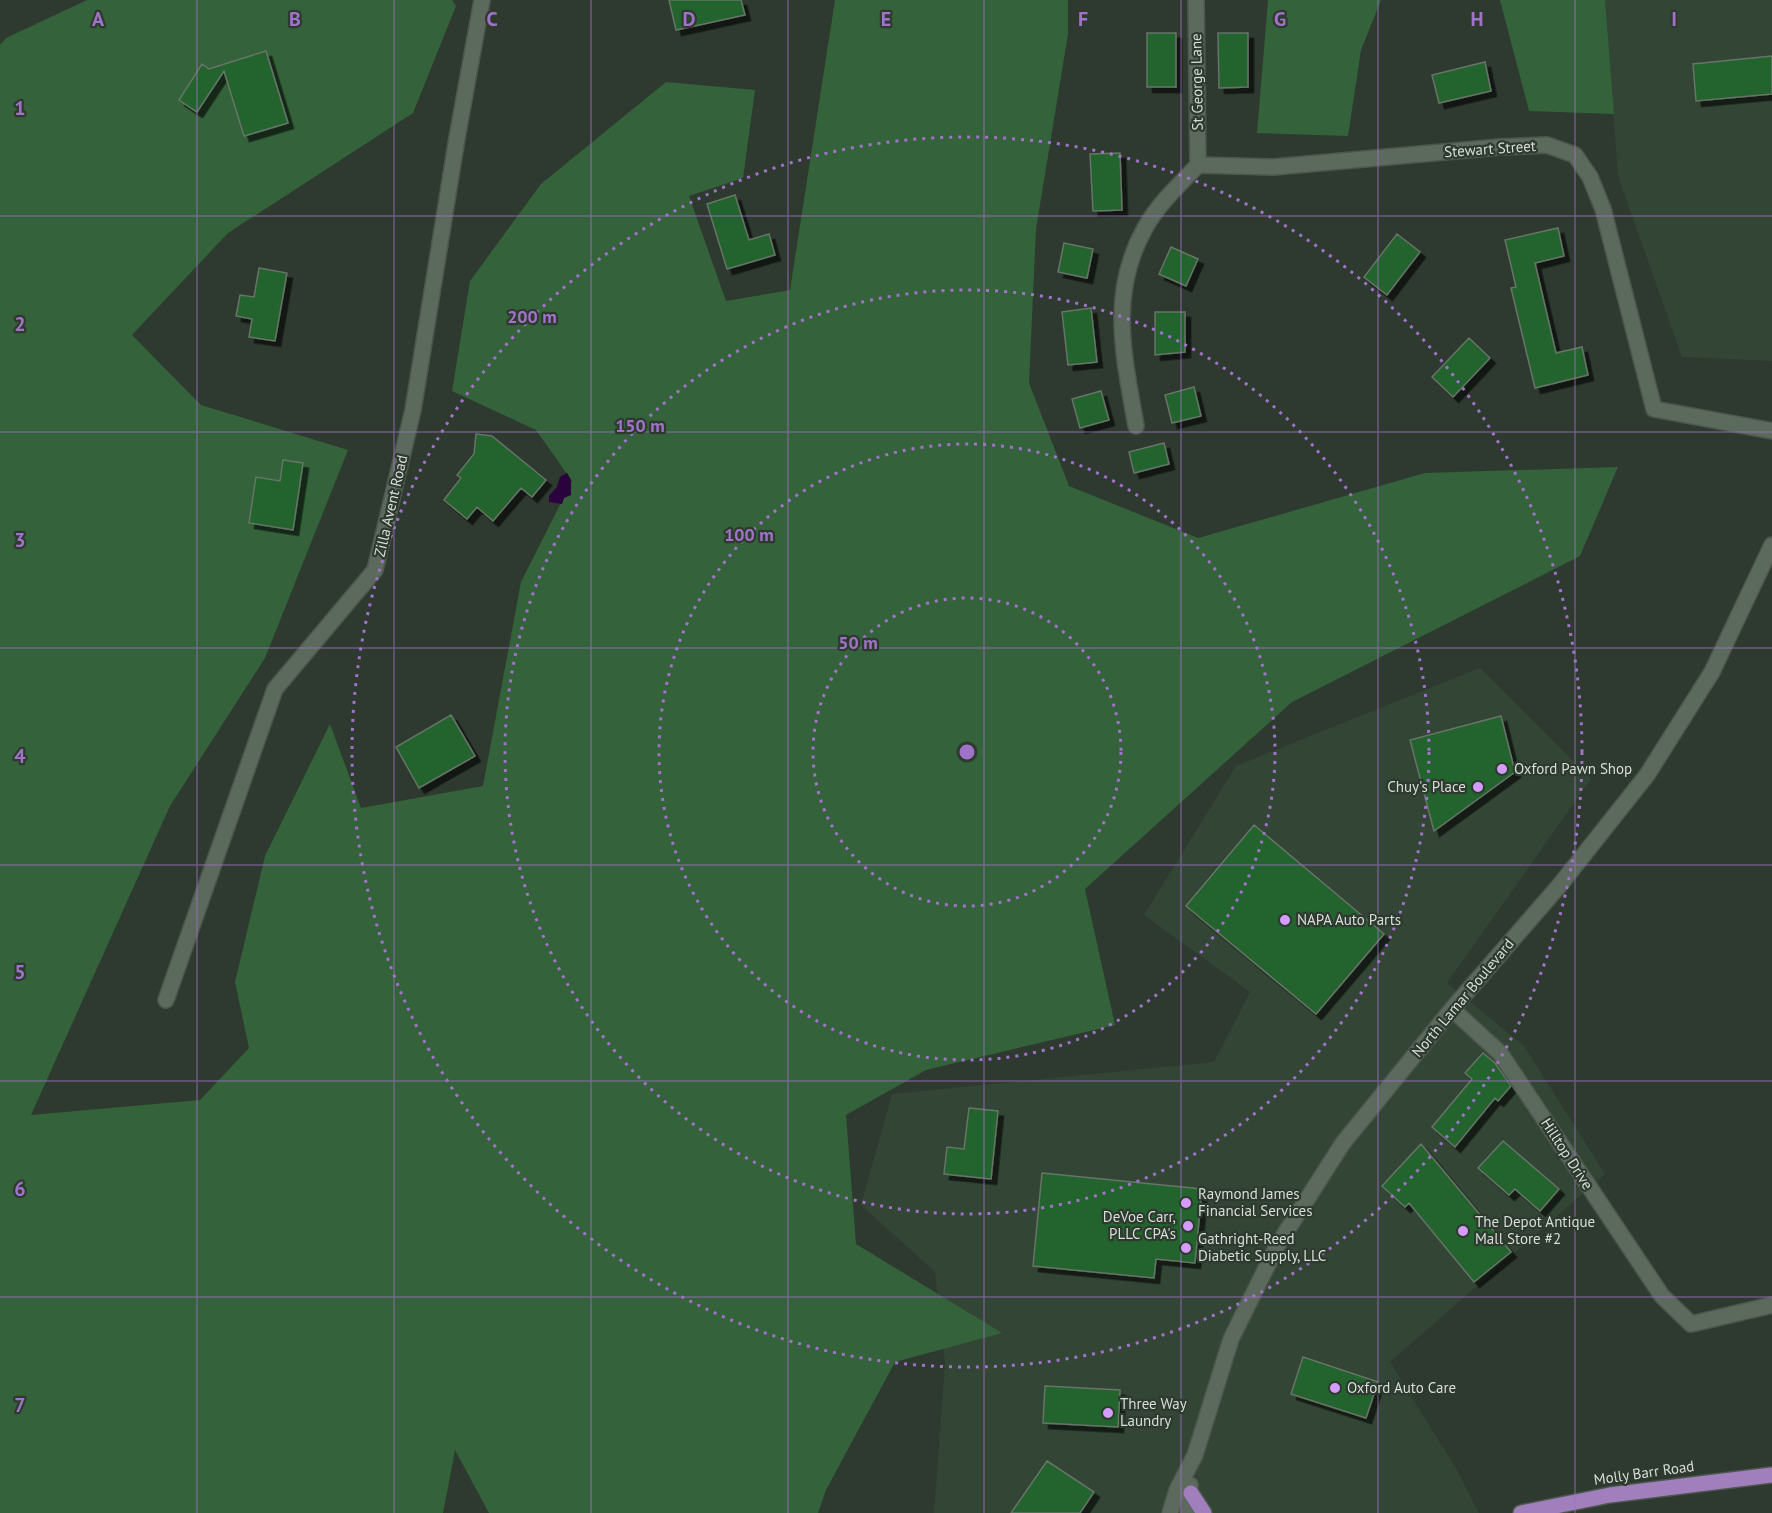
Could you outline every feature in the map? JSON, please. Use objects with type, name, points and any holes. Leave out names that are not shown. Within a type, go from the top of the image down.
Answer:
[{"type":"main road","name":"Molly Barr Road","points":[[1521,1513],[1610,1495],[1772,1475]]},
{"type":"main road","points":[[1191,1492],[1204,1513]]},
{"type":"street","name":"Zilla Avent Road","points":[[166,1000],[275,689],[375,570],[413,410],[482,0]]},
{"type":"street","name":"St George Lane","points":[[1196,0],[1198,165]]},
{"type":"street","name":"Stewart Street","points":[[1198,165],[1274,167],[1547,145],[1575,155],[1590,177],[1603,208],[1654,409],[1772,431]]},
{"type":"street","points":[[1136,426],[1120,313],[1124,281],[1132,255],[1145,227],[1164,201],[1198,165]]},
{"type":"street","name":"North Lamar Boulevard","points":[[1170,1513],[1177,1490],[1190,1470],[1231,1339],[1277,1246],[1343,1143],[1452,1009],[1559,886],[1647,775],[1712,672],[1772,545]]},
{"type":"street","name":"Hilltop Drive","points":[[1452,1009],[1500,1053],[1662,1296],[1691,1324],[1772,1305]]},
{"type":"street","name":"North Lamar Boulevard","points":[[1189,1513],[1190,1470]]},
{"type":"shaded area","points":[[1605,0],[1772,0],[1772,361],[1682,357],[1618,176]]},
{"type":"shaded area","points":[[567,473],[571,480],[571,495],[564,498],[562,504],[549,502],[549,496],[557,487],[560,477]]},
{"type":"shaded area","points":[[1480,668],[1591,779],[1447,983],[1524,1046],[1605,1174],[1390,1362],[1457,1470],[1479,1513],[934,1513],[945,1363],[935,1272],[861,1205],[892,1094],[1214,1062],[1250,992],[1144,915],[1236,766]]},
{"type":"green space","points":[[87,0],[452,0],[456,6],[413,113],[228,233],[132,335],[201,405],[348,450],[265,658],[170,806],[31,1115],[200,1100],[249,1048],[235,982],[265,856],[330,724],[361,808],[483,786],[521,582],[572,481],[536,430],[452,391],[470,281],[541,184],[666,82],[755,90],[743,178],[689,196],[726,301],[790,290],[835,0],[1068,0],[1068,34],[1036,229],[1029,383],[1069,486],[1198,538],[1425,473],[1618,467],[1580,556],[1292,702],[1085,889],[1115,1025],[926,1070],[846,1115],[856,1244],[1002,1333],[895,1362],[826,1490],[818,1513],[489,1513],[455,1450],[443,1513],[0,1513],[0,45],[6,38]]},
{"type":"green space","points":[[1268,0],[1381,0],[1361,50],[1348,136],[1257,133]]},
{"type":"green space","points":[[1500,0],[1605,0],[1614,114],[1529,111]]},
{"type":"building","points":[[669,0],[741,0],[745,15],[676,30]]},
{"type":"building","points":[[1147,33],[1176,33],[1176,87],[1147,87]]},
{"type":"building","points":[[1218,33],[1248,33],[1248,87],[1219,88]]},
{"type":"building","points":[[266,51],[288,123],[244,136],[224,71],[197,112],[179,100],[202,64],[209,69]]},
{"type":"building","points":[[1772,56],[1772,94],[1696,101],[1693,64]]},
{"type":"building","points":[[1485,62],[1491,91],[1439,103],[1432,75]]},
{"type":"building","points":[[1120,153],[1122,210],[1093,211],[1090,154]]},
{"type":"building","points":[[735,195],[749,240],[769,234],[775,255],[727,269],[707,204]]},
{"type":"building","points":[[1558,228],[1564,256],[1535,263],[1556,353],[1582,347],[1588,375],[1535,388],[1511,288],[1516,287],[1505,240]]},
{"type":"building","points":[[1397,234],[1420,252],[1387,295],[1364,277]]},
{"type":"building","points":[[1064,243],[1093,249],[1087,278],[1058,272]]},
{"type":"building","points":[[1171,247],[1198,259],[1186,286],[1159,274]]},
{"type":"building","points":[[259,268],[287,273],[275,341],[249,337],[252,319],[236,316],[240,295],[254,297]]},
{"type":"building","points":[[1091,308],[1097,362],[1068,365],[1062,312]]},
{"type":"building","points":[[1155,312],[1185,312],[1185,352],[1155,355]]},
{"type":"building","points":[[1469,338],[1490,358],[1453,397],[1432,377]]},
{"type":"building","points":[[1194,387],[1201,416],[1172,423],[1165,395]]},
{"type":"building","points":[[1101,391],[1109,420],[1080,428],[1072,399]]},
{"type":"building","points":[[476,434],[492,436],[546,480],[532,497],[521,488],[493,521],[477,507],[467,519],[444,500],[461,478],[457,475],[474,454]]},
{"type":"building","points":[[1164,443],[1169,464],[1134,473],[1129,452]]},
{"type":"building","points":[[283,460],[303,463],[293,530],[249,523],[256,477],[280,481]]},
{"type":"building","points":[[451,715],[475,756],[419,788],[396,747]]},
{"type":"building","points":[[1501,716],[1515,772],[1434,831],[1410,740]]},
{"type":"building","name":"NAPA Auto Parts","points":[[1254,825],[1384,934],[1316,1014],[1186,906]]},
{"type":"building","points":[[1483,1053],[1495,1063],[1511,1086],[1498,1101],[1495,1098],[1455,1147],[1432,1127],[1472,1079],[1465,1073]]},
{"type":"building","points":[[969,1108],[998,1111],[991,1179],[944,1174],[947,1147],[964,1149]]},
{"type":"building","points":[[1503,1141],[1559,1189],[1540,1211],[1515,1189],[1509,1195],[1478,1168]]},
{"type":"building","name":"The Depot Antique Mall Store #2","points":[[1421,1144],[1511,1252],[1474,1282],[1409,1203],[1405,1207],[1382,1186]]},
{"type":"building","points":[[1042,1173],[1202,1189],[1195,1263],[1156,1259],[1154,1278],[1033,1266]]},
{"type":"building","name":"Oxford Auto Care","points":[[1303,1357],[1378,1382],[1366,1418],[1291,1394]]},
{"type":"building","points":[[1045,1386],[1120,1390],[1118,1427],[1043,1423]]},
{"type":"building","points":[[1047,1461],[1094,1492],[1080,1513],[1011,1513]]},
{"type":"place","name":"Oxford Pawn Shop","points":[[1502,769]]},
{"type":"place","name":"Chuy's Place","points":[[1478,787]]},
{"type":"place","name":"NAPA Auto Parts","points":[[1285,920]]},
{"type":"place","name":"Raymond James Financial Services","points":[[1186,1203]]},
{"type":"place","name":"DeVoe Carr, PLLC CPA's","points":[[1188,1226]]},
{"type":"place","name":"The Depot Antique Mall Store #2","points":[[1463,1231]]},
{"type":"place","name":"Gathright-Reed Diabetic Supply, LLC","points":[[1186,1248]]},
{"type":"place","name":"Oxford Auto Care","points":[[1335,1388]]},
{"type":"place","name":"Three Way Laundry","points":[[1108,1413]]}]
